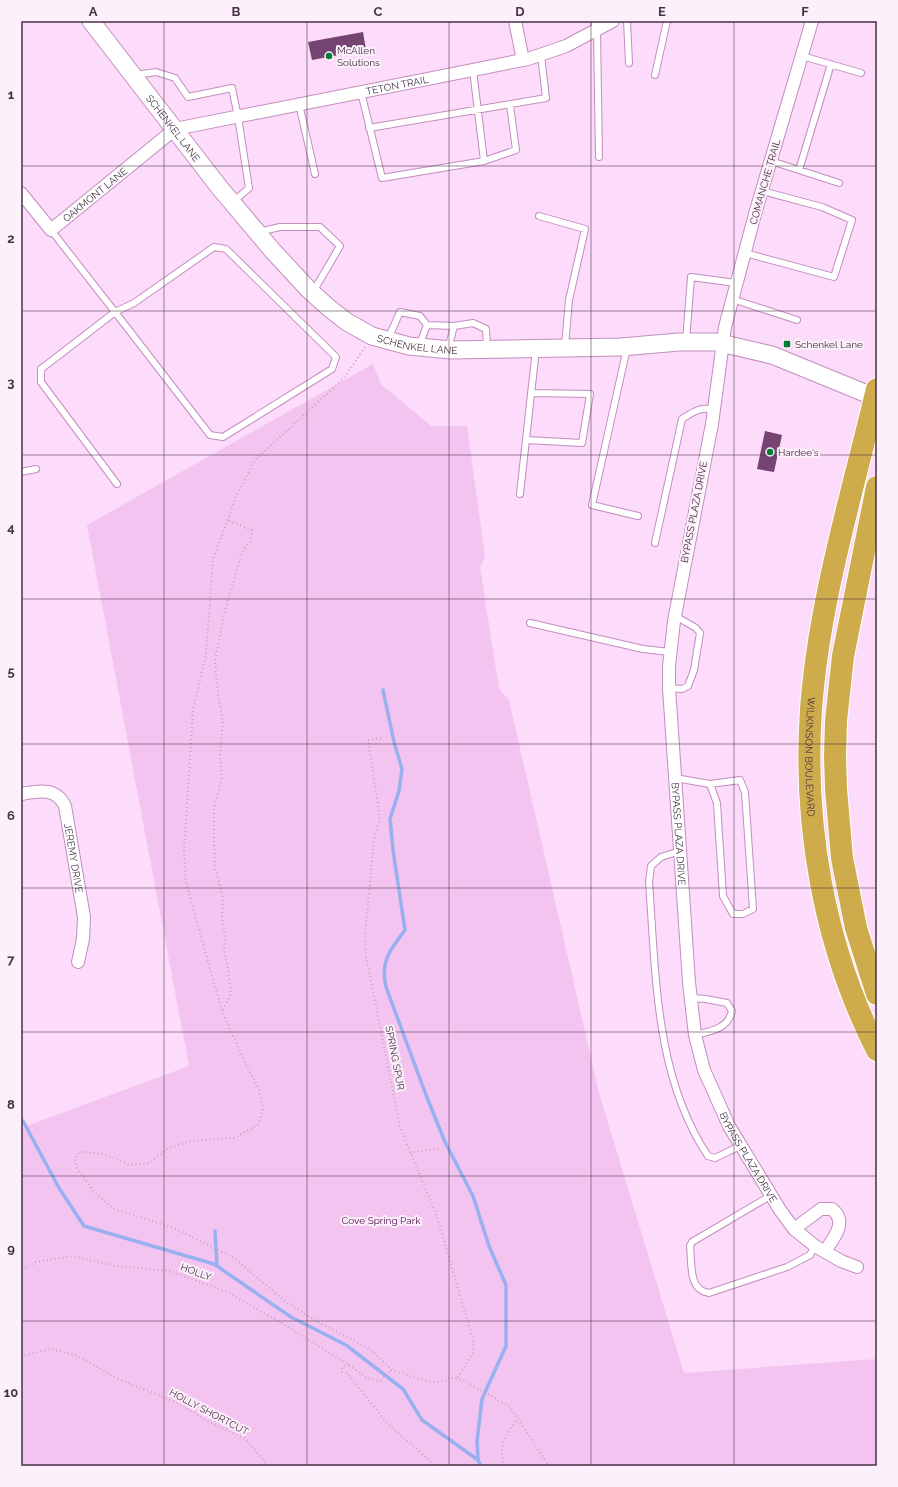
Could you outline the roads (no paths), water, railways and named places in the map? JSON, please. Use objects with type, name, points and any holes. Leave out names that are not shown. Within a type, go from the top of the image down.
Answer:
[{"type":"highway","name":"WILKINSON BOULEVARD","points":[[876,395],[834,568],[821,638],[811,708],[810,781],[817,856],[832,933],[858,1008],[877,1050]]},
{"type":"highway","points":[[877,486],[869,518],[867,543],[843,656],[836,722],[835,755],[838,824],[846,879],[856,928],[877,994]]},
{"type":"street","name":"SCHENKEL LANE","points":[[91,21],[232,203],[312,294],[347,322],[380,338],[418,347],[448,350],[627,347],[686,341],[723,344],[772,355],[876,395]]},
{"type":"street","points":[[515,21],[523,60]]},
{"type":"street","name":"TETON TRAIL","points":[[175,129],[523,60],[566,46],[596,26],[613,21]]},
{"type":"street","name":"COMANCHE TRAIL","points":[[723,344],[736,283],[812,21]]},
{"type":"street","name":"OAKMONT LANE","points":[[51,230],[175,129]]},
{"type":"street","points":[[21,193],[51,230]]},
{"type":"street","name":"BYPASS PLAZA DRIVE","points":[[723,344],[714,410],[675,616],[670,652],[669,688],[691,998],[695,1034],[704,1070],[712,1089],[740,1146],[770,1196],[794,1229],[841,1261],[857,1267]]},
{"type":"street","name":"JEREMY DRIVE","points":[[21,794],[53,792],[60,797],[65,806],[84,917],[83,940],[78,962]]},
{"type":"street","points":[[794,1229],[821,1209],[832,1209],[839,1217],[840,1223],[836,1235],[820,1248]]},
{"type":"lane","points":[[627,21],[629,63]]},
{"type":"lane","points":[[655,75],[667,21]]},
{"type":"lane","points":[[596,26],[599,157]]},
{"type":"lane","points":[[369,128],[546,98],[541,55]]},
{"type":"lane","points":[[802,56],[861,73]]},
{"type":"lane","points":[[799,170],[831,64]]},
{"type":"lane","points":[[473,70],[484,161]]},
{"type":"lane","points":[[133,75],[156,72],[174,78],[188,97],[232,88],[249,188],[232,203]]},
{"type":"lane","points":[[361,92],[382,178],[484,161],[516,150],[510,105]]},
{"type":"lane","points":[[300,104],[315,174]]},
{"type":"lane","points":[[771,161],[839,183]]},
{"type":"lane","points":[[745,253],[834,277],[852,220],[822,207],[762,191]]},
{"type":"lane","points":[[539,216],[585,229],[569,300],[564,348]]},
{"type":"lane","points":[[257,233],[280,227],[320,227],[340,246],[312,294]]},
{"type":"lane","points":[[51,230],[115,312],[210,435],[223,437],[332,369],[336,357],[226,249],[214,247],[134,303],[115,312],[41,369],[41,382],[117,484]]},
{"type":"lane","points":[[686,341],[691,277],[736,283]]},
{"type":"lane","points":[[732,300],[797,320]]},
{"type":"lane","points":[[380,338],[400,312],[420,316],[427,324],[454,326],[473,323],[486,329],[487,349]]},
{"type":"lane","points":[[418,347],[427,324]]},
{"type":"lane","points":[[448,350],[454,326]]},
{"type":"lane","points":[[627,347],[592,505],[638,516]]},
{"type":"lane","points":[[520,494],[536,348]]},
{"type":"lane","points":[[526,440],[582,443],[590,394],[531,393]]},
{"type":"lane","points":[[655,543],[682,419],[695,410],[706,408],[714,410]]},
{"type":"lane","points":[[21,472],[36,469]]},
{"type":"lane","points":[[669,688],[682,689],[688,686],[694,670],[700,633],[696,628],[675,616]]},
{"type":"lane","points":[[530,623],[643,649],[670,652]]},
{"type":"lane","points":[[675,778],[710,784],[740,780],[745,792],[753,909],[744,914],[733,914],[723,896],[717,803],[710,784]]},
{"type":"lane","points":[[680,851],[661,858],[651,866],[649,882],[661,1020],[666,1058],[683,1108],[708,1156],[716,1158],[740,1146]]},
{"type":"lane","points":[[691,998],[727,1003],[732,1011],[730,1020],[719,1028],[695,1034]]},
{"type":"lane","points":[[770,1196],[692,1242],[690,1246],[694,1285],[701,1292],[709,1293],[787,1267],[820,1248]]},
{"type":"waterway","points":[[383,690],[394,742],[402,769],[399,791],[390,819],[405,930],[388,956],[385,963],[384,978],[426,1095],[445,1142],[473,1196],[489,1246],[506,1285],[506,1346],[482,1399],[477,1441],[478,1460]]},
{"type":"waterway","points":[[21,1121],[23,1121],[59,1188],[84,1226],[214,1264],[291,1317],[346,1345],[403,1389],[422,1420],[478,1460],[481,1466]]},
{"type":"waterway","points":[[215,1231],[217,1266]]},
{"type":"place","name":"McAllen Solutions","points":[[329,56]]},
{"type":"place","name":"Schenkel Lane","points":[[787,344]]},
{"type":"place","name":"Hardee's","points":[[770,452]]},
{"type":"park label","name":"Cove Spring Park","points":[[381,1220]]}]
